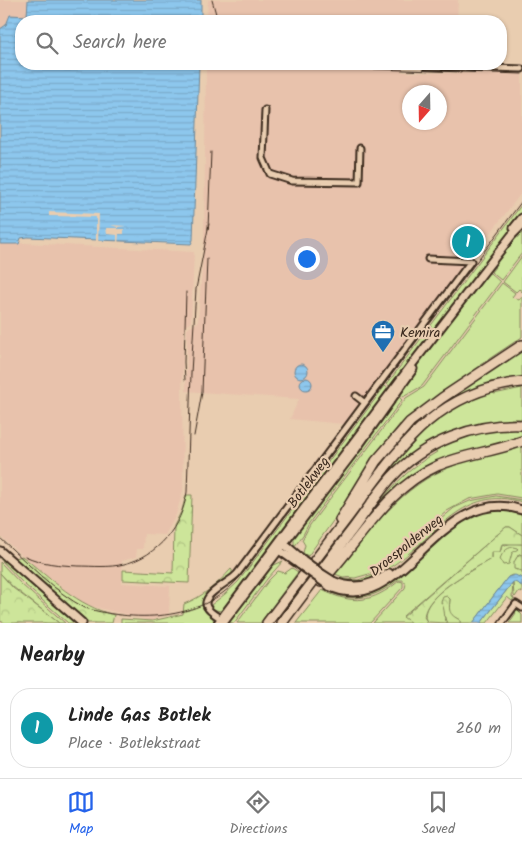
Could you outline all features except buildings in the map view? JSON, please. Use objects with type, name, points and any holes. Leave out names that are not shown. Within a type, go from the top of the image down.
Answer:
[{"type":"highway","points":[[320,553],[376,461],[404,428],[420,414],[522,345]]},
{"type":"highway","points":[[267,623],[388,463],[412,435],[426,422],[463,398],[493,388],[522,382]]},
{"type":"highway","points":[[282,623],[387,483],[403,467],[430,448],[448,439],[492,426],[520,425]]},
{"type":"highway","points":[[298,601],[322,580],[392,498],[420,475],[447,462],[522,442]]},
{"type":"main road","name":"Botlekweg","points":[[512,235],[514,228],[522,218]]},
{"type":"main road","name":"Botlekweg","points":[[222,621],[280,546],[410,367],[512,235],[522,225]]},
{"type":"main road","name":"Droespolderweg","points":[[331,583],[353,586],[374,582],[401,564],[454,518],[478,504],[500,501],[522,505]]},
{"type":"main road","name":"Droespolderweg","points":[[280,546],[331,583],[346,592],[353,593],[372,589],[393,576],[469,512],[495,506],[507,506],[522,510]]},
{"type":"main road","points":[[0,551],[82,623]]},
{"type":"street","points":[[507,69],[522,69]]},
{"type":"street","points":[[265,110],[263,158],[270,174],[292,181],[358,182],[360,148]]},
{"type":"street","points":[[222,621],[207,608],[207,598],[232,579],[240,570],[471,261],[428,259]]},
{"type":"street","points":[[356,396],[365,403]]},
{"type":"street","points":[[502,623],[516,604],[522,608]]},
{"type":"shaded area","points":[[0,0],[28,0],[27,15],[15,15],[15,18],[10,19],[0,29]]},
{"type":"shaded area","points":[[208,0],[458,0],[457,15],[207,15]]},
{"type":"shaded area","points":[[206,70],[402,70],[402,72],[522,74],[522,192],[344,424],[290,419],[299,399],[186,391],[187,329],[198,322],[204,242]]},
{"type":"shaded area","points":[[26,243],[194,252],[191,322],[184,327],[182,388],[183,490],[176,515],[165,535],[144,534],[143,549],[137,549],[136,557],[122,561],[122,583],[170,586],[169,613],[151,621],[83,604],[35,567],[0,536],[0,244]]},
{"type":"green space","points":[[522,204],[522,215],[392,388],[387,384]]},
{"type":"green space","points":[[522,231],[522,253],[501,280],[491,272],[495,267],[493,265]]},
{"type":"green space","points":[[522,256],[522,292],[519,289],[516,292],[503,282]]},
{"type":"green space","points":[[490,273],[500,282],[422,386],[403,397],[398,393],[427,351],[485,274]]},
{"type":"green space","points":[[502,283],[515,293],[512,297],[514,299],[519,300],[522,296],[522,337],[480,365],[483,374],[522,347],[522,377],[490,382],[494,394],[522,388],[522,419],[511,419],[522,430],[522,498],[497,494],[469,499],[447,511],[376,572],[355,578],[335,574],[374,526],[402,497],[418,484],[453,466],[444,458],[438,461],[367,523],[365,521],[397,482],[437,452],[426,443],[378,487],[345,531],[343,529],[385,473],[418,438],[400,424],[370,463],[345,504],[308,556],[303,553],[305,545],[302,540],[310,525],[406,398],[424,387]]},
{"type":"green space","points":[[385,386],[390,390],[224,610],[213,609],[211,605],[238,582]]},
{"type":"green space","points":[[397,395],[402,400],[309,523],[294,547],[294,535]]},
{"type":"green space","points":[[186,495],[192,495],[189,583],[123,580],[123,570],[173,573],[174,526],[182,510]]},
{"type":"green space","points":[[496,496],[522,500],[522,502],[502,499],[484,500],[467,506],[438,527],[395,564],[373,577],[352,582],[335,578],[358,580],[376,574],[454,508],[470,501]]},
{"type":"green space","points":[[487,510],[522,513],[522,535],[510,527],[506,527],[403,616],[411,623],[373,623],[405,588],[406,584],[403,580],[398,580],[382,591],[364,597],[345,597],[326,590],[328,588],[354,596],[377,591],[403,573],[454,526],[471,515]]},
{"type":"green space","points":[[506,527],[510,527],[522,535],[522,544],[502,544],[500,552],[492,552],[492,558],[441,591],[427,608],[424,617],[428,623],[411,623],[403,617]]},
{"type":"green space","points":[[502,544],[522,544],[522,555],[519,554],[516,559],[516,570],[522,571],[522,578],[512,575],[508,577],[473,623],[460,623],[460,620],[452,616],[449,611],[450,599],[441,602],[446,610],[444,616],[447,623],[427,622],[425,613],[429,604],[437,595],[447,586],[492,558],[492,552],[501,550]]},
{"type":"green space","points":[[513,547],[518,549],[512,553],[509,564],[503,565],[500,559],[502,555],[506,550]]},
{"type":"green space","points":[[519,554],[522,555],[522,571],[514,569],[514,562]]},
{"type":"green space","points":[[0,555],[77,623],[68,623],[24,584],[0,559]]},
{"type":"green space","points":[[22,556],[77,598],[101,611],[114,615],[112,623],[86,623],[83,621],[22,567],[16,558]]},
{"type":"green space","points":[[283,561],[234,623],[227,622],[272,566]]},
{"type":"green space","points":[[0,562],[22,585],[65,623],[59,623],[13,587],[0,573]]},
{"type":"green space","points":[[292,568],[298,572],[260,623],[237,623],[278,571],[285,573]]},
{"type":"green space","points":[[231,569],[232,576],[216,585],[203,598],[203,609],[209,613],[214,623],[121,623],[121,619],[152,621],[183,614],[184,604],[209,590]]},
{"type":"green space","points":[[0,573],[13,588],[59,623],[5,623],[0,621]]},
{"type":"green space","points":[[399,581],[403,582],[403,587],[370,623],[296,623],[322,590],[343,598],[362,599],[380,594]]},
{"type":"green space","points":[[514,581],[522,586],[522,593],[519,591],[514,596],[513,583],[512,597],[514,598],[512,601],[507,597],[487,623],[481,623]]},
{"type":"green space","points":[[447,596],[450,599],[450,611],[453,616],[460,620],[460,623],[447,623],[441,602],[443,597]]},
{"type":"green space","points":[[518,608],[522,610],[520,613],[522,615],[522,623],[509,623],[516,613],[513,611]]},
{"type":"water","points":[[28,0],[201,0],[201,15],[27,15]]},
{"type":"water","points":[[10,15],[15,15],[15,70],[199,70],[193,240],[191,244],[28,237],[21,238],[19,244],[0,244],[0,29],[6,25]]},
{"type":"water","points":[[301,364],[306,366],[308,371],[306,376],[301,378],[296,376],[294,371],[296,366]]},
{"type":"water","points":[[306,378],[312,384],[306,390],[300,384]]},
{"type":"water","points":[[515,575],[522,578],[522,586],[513,582],[481,623],[473,623],[508,577]]},
{"type":"pier","points":[[49,212],[99,214],[98,243],[96,243],[96,217],[49,216]]},
{"type":"pier","points":[[111,225],[126,226],[118,227],[118,229],[124,229],[124,234],[119,234],[118,244],[117,235],[107,234],[106,228],[117,228]]},
{"type":"railway","points":[[212,0],[216,15]]},
{"type":"railway","points":[[406,70],[522,74]]},
{"type":"railway","points":[[208,229],[211,152]]},
{"type":"railway","points":[[0,538],[51,585],[85,608],[127,616],[148,616],[170,614],[210,601],[227,590],[242,574],[522,201]]},
{"type":"railway","points":[[25,556],[57,565],[101,566],[124,564],[136,560],[158,547],[174,528],[184,505],[187,492],[196,289],[209,224]]},
{"type":"railway","points":[[194,436],[202,392],[207,259]]},
{"type":"railway","points":[[185,380],[186,292]]},
{"type":"place","name":"Linde Gas Botlek","points":[[468,242]]},
{"type":"place","name":"Kemira","points":[[383,353]]}]
